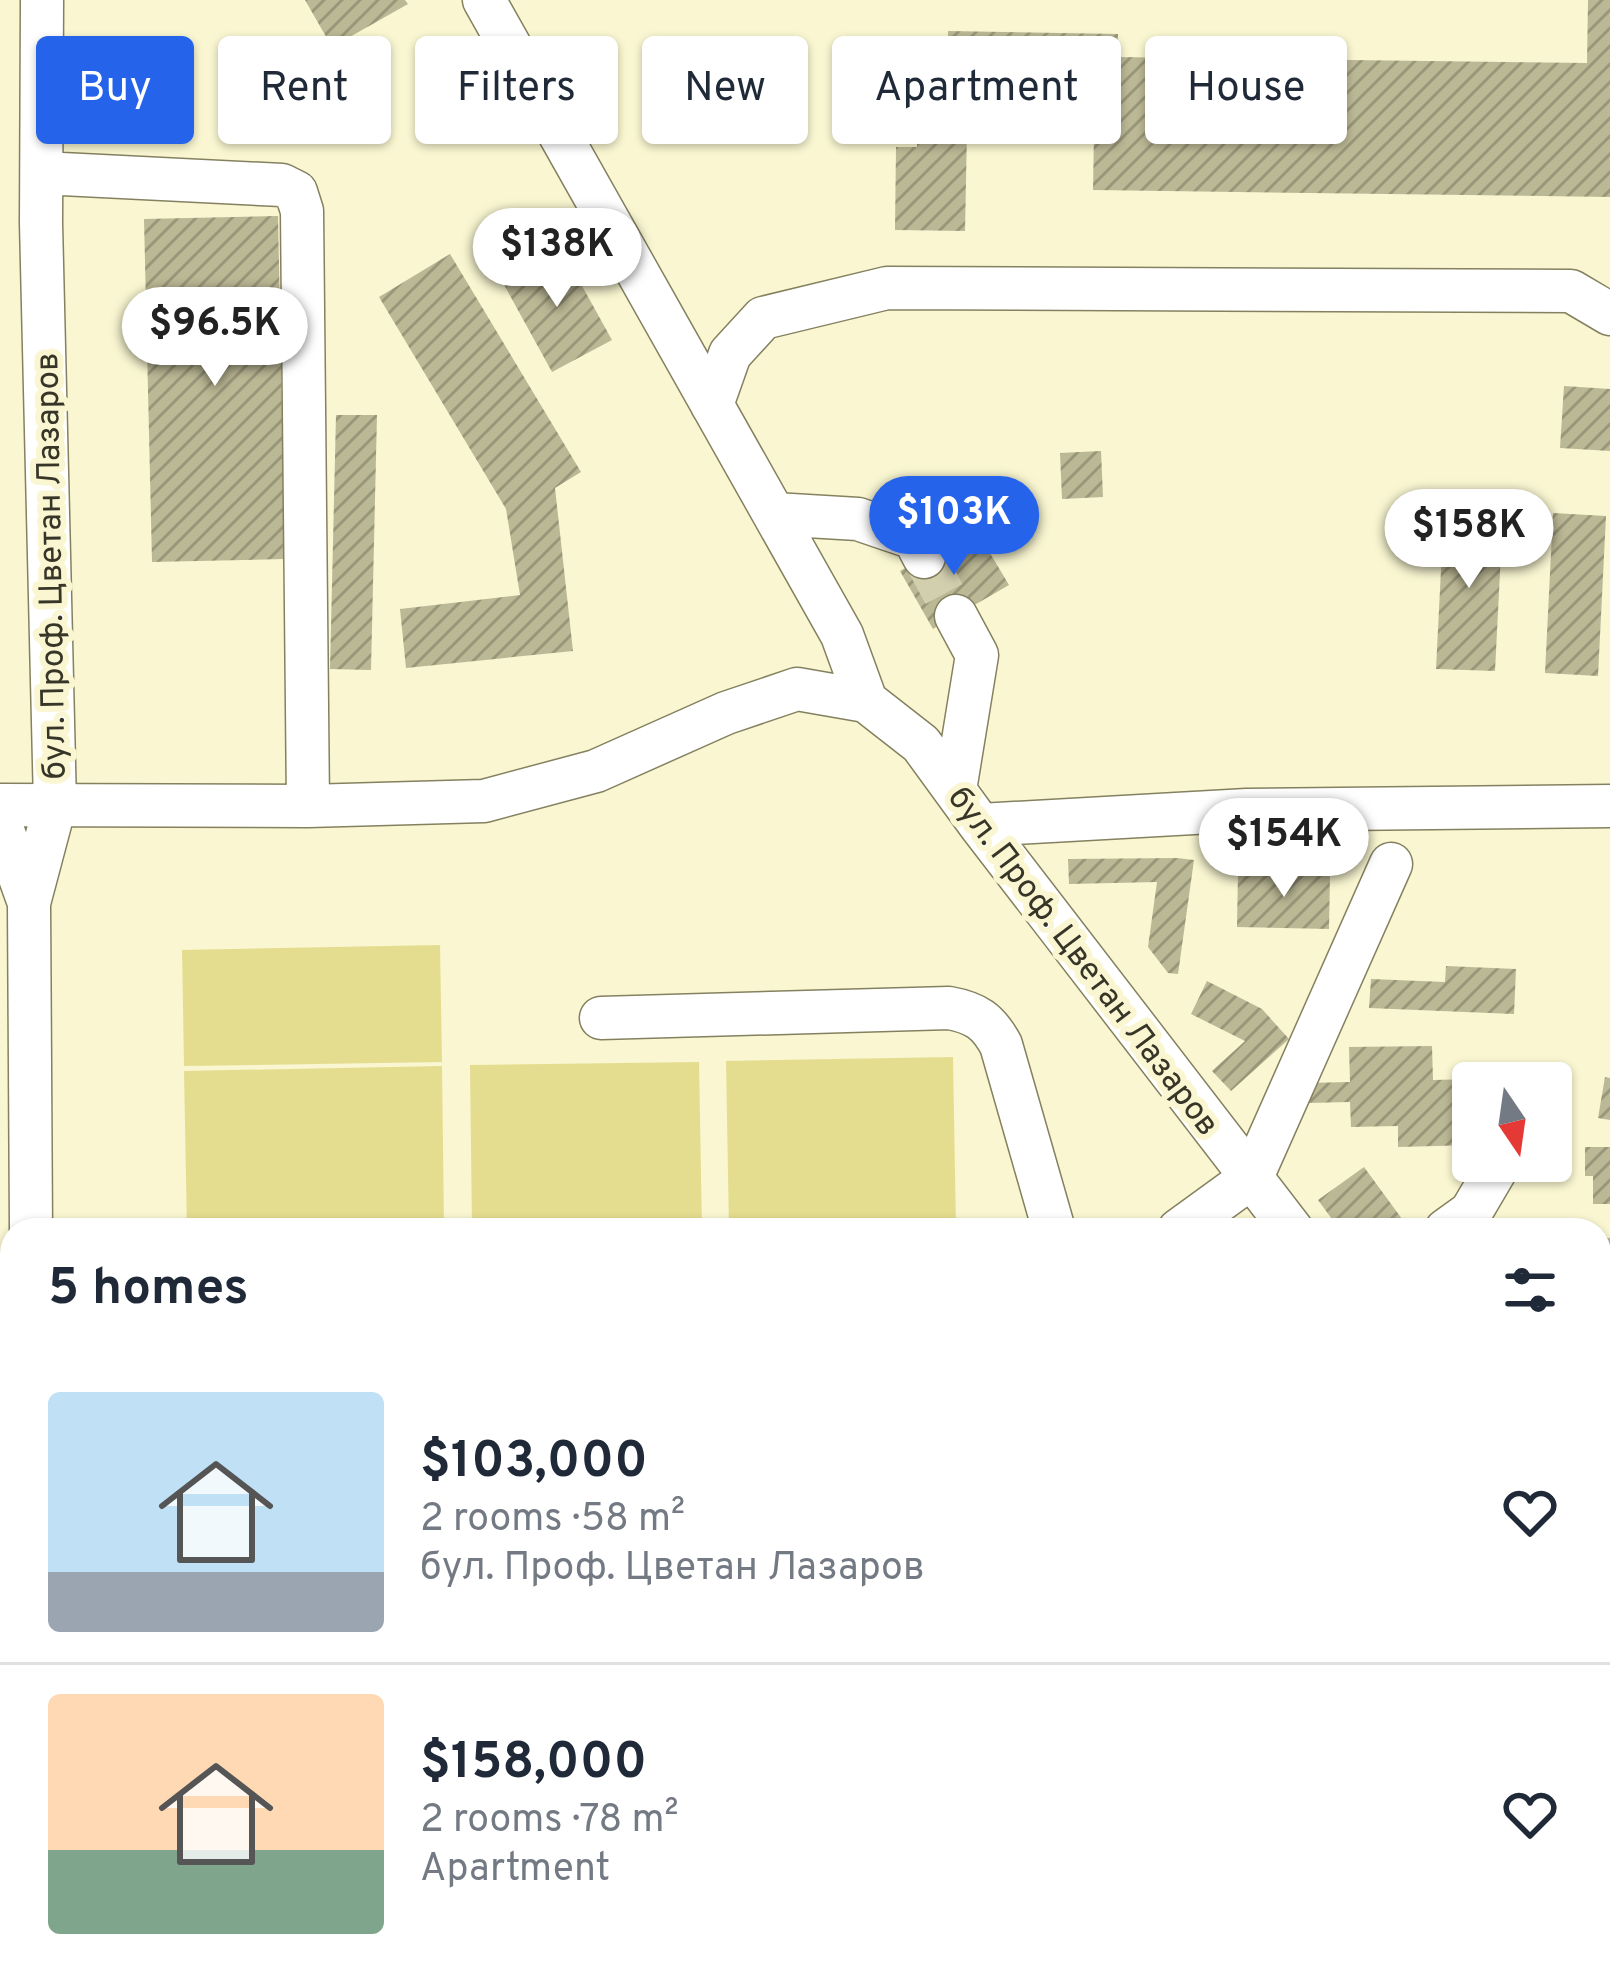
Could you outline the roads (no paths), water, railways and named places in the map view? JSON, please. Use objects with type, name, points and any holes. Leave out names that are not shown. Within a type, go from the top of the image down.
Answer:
[{"type":"street","name":"бул. Проф. Цветан Лазаров","points":[[42,0],[56,805],[484,801],[596,771],[726,713],[797,689],[866,700],[921,744],[1283,1218]]},
{"type":"street","points":[[484,0],[842,635],[866,700]]},
{"type":"street","points":[[42,173],[282,185],[296,192],[302,211],[308,806]]},
{"type":"street","points":[[712,405],[730,354],[763,318],[887,288],[1571,291],[1610,314]]},
{"type":"street","points":[[774,514],[858,519],[914,538],[924,557]]},
{"type":"street","points":[[955,790],[977,655],[956,616]]},
{"type":"street","points":[[0,805],[56,805],[29,903],[15,1157],[28,1218]]},
{"type":"street","points":[[980,825],[1247,810],[1610,806]]},
{"type":"street","points":[[0,822],[29,903]]},
{"type":"street","points":[[1196,1218],[1252,1177],[1391,864]]},
{"type":"street","points":[[601,1018],[950,1008],[972,1012],[990,1025],[1001,1045],[1051,1218]]},
{"type":"street","points":[[1463,1218],[1489,1182]]},
{"type":"tunnel","points":[[924,557],[956,616]]}]
